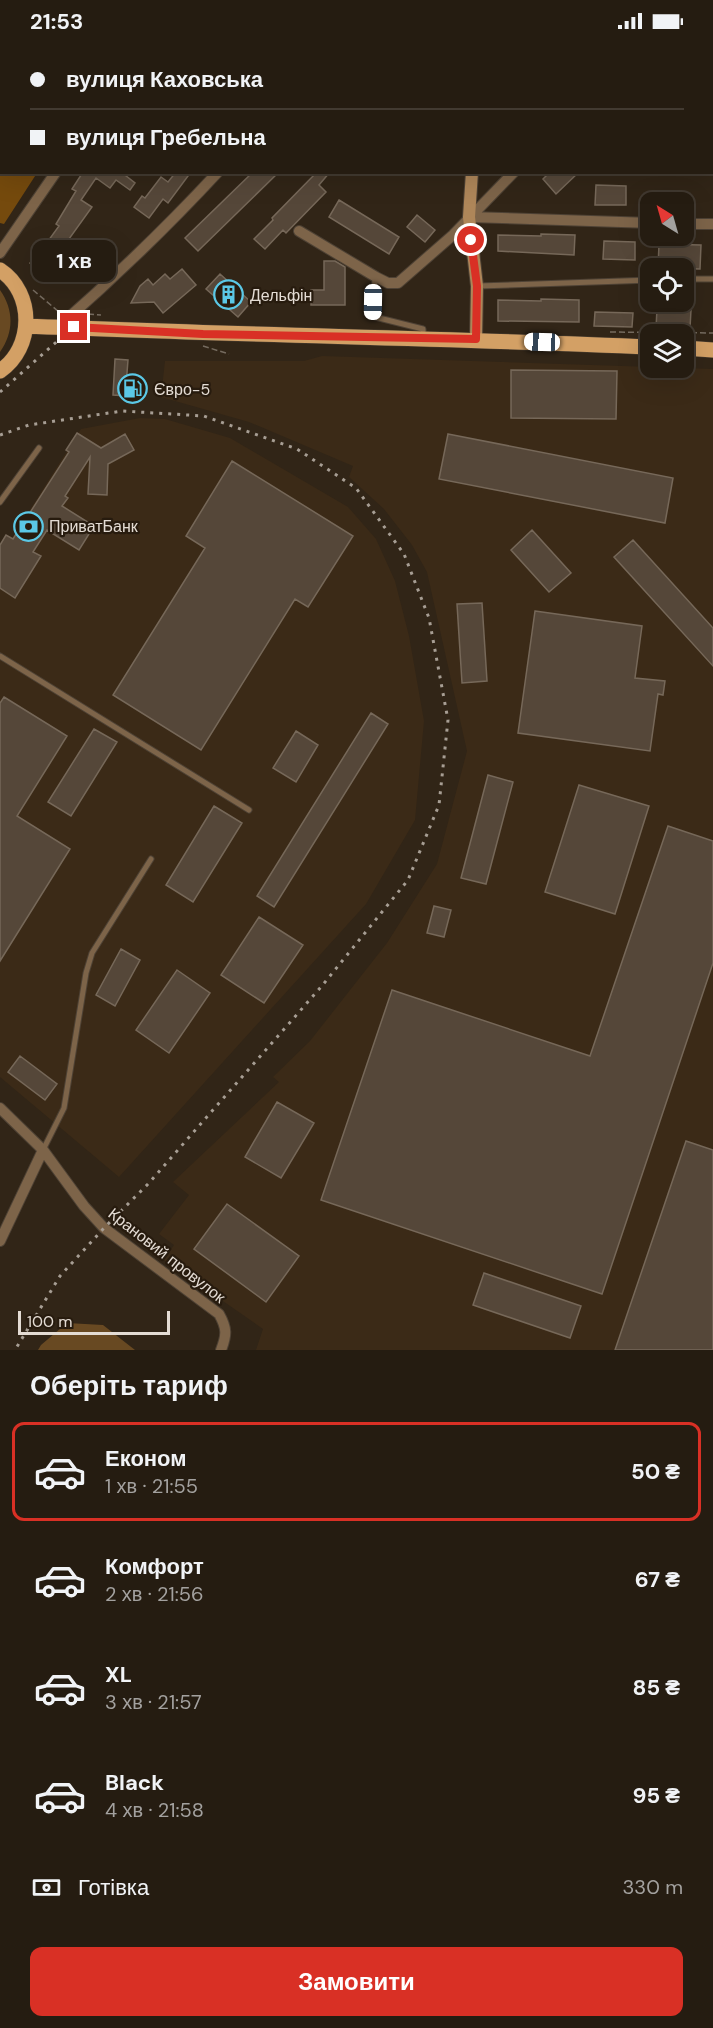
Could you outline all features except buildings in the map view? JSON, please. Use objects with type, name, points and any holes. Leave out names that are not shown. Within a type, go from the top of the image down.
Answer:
[{"type":"main road","points":[[0,270],[15,284],[22,296],[26,311],[23,341],[16,355],[0,371]]},
{"type":"main road","points":[[26,326],[203,334],[423,338],[477,335],[640,346]]},
{"type":"main road","points":[[694,349],[713,350]]},
{"type":"street","points":[[0,253],[55,174]]},
{"type":"street","points":[[58,327],[106,286],[216,174]]},
{"type":"street","points":[[472,174],[469,217],[477,286],[477,335]]},
{"type":"street","points":[[299,231],[376,277],[388,283],[398,283],[453,235],[512,174]]},
{"type":"street","points":[[469,217],[640,223]]},
{"type":"street","points":[[694,224],[713,224]]},
{"type":"street","name":"Крановий провулок","points":[[0,1108],[43,1150],[84,1206],[104,1228],[219,1314],[226,1326],[227,1336],[221,1350]]},
{"type":"street","points":[[0,1241],[43,1150]]},
{"type":"lane","points":[[376,277],[373,306],[375,317],[423,329],[423,338]]},
{"type":"lane","points":[[694,279],[713,279]]},
{"type":"lane","points":[[477,286],[640,280]]},
{"type":"lane","points":[[0,502],[39,448]]},
{"type":"lane","points":[[0,656],[249,810]]},
{"type":"lane","points":[[43,1150],[63,1108],[86,973],[92,953],[151,859]]},
{"type":"path","points":[[32,289],[57,311],[88,314]]},
{"type":"path","points":[[202,345],[230,354]]},
{"type":"shaded area","points":[[0,174],[36,174],[4,224],[0,223]]},
{"type":"shaded area","points":[[0,290],[8,305],[10,329],[0,352]]},
{"type":"shaded area","points":[[322,356],[640,367],[640,378],[694,378],[694,368],[713,369],[713,1350],[256,1350],[263,1329],[164,1260],[174,1245],[159,1234],[189,1195],[173,1182],[279,1082],[273,1077],[310,1041],[387,943],[437,864],[467,751],[427,572],[412,545],[384,509],[349,477],[353,466],[249,422],[161,397],[165,361],[304,361]]},
{"type":"shaded area","points":[[140,418],[165,419],[230,438],[348,507],[376,539],[395,581],[409,636],[424,721],[415,820],[366,904],[119,1177],[0,1077],[0,557],[81,429]]},
{"type":"shaded area","points":[[67,1323],[103,1325],[135,1350],[38,1350]]},
{"type":"railway","points":[[0,392],[88,314]]},
{"type":"railway","points":[[0,435],[29,425],[122,411],[204,416],[297,449],[356,488],[404,554],[429,618],[448,720],[439,805],[408,880],[321,987],[148,1184],[60,1276],[15,1350]]},
{"type":"place","name":"Дельфін","points":[[229,295]]},
{"type":"place","name":"Євро-5","points":[[133,389]]},
{"type":"place","name":"ПриватБанк","points":[[28,526]]},
{"type":"route","points":[[74,327],[203,334],[476,339],[477,286],[471,240]]}]
